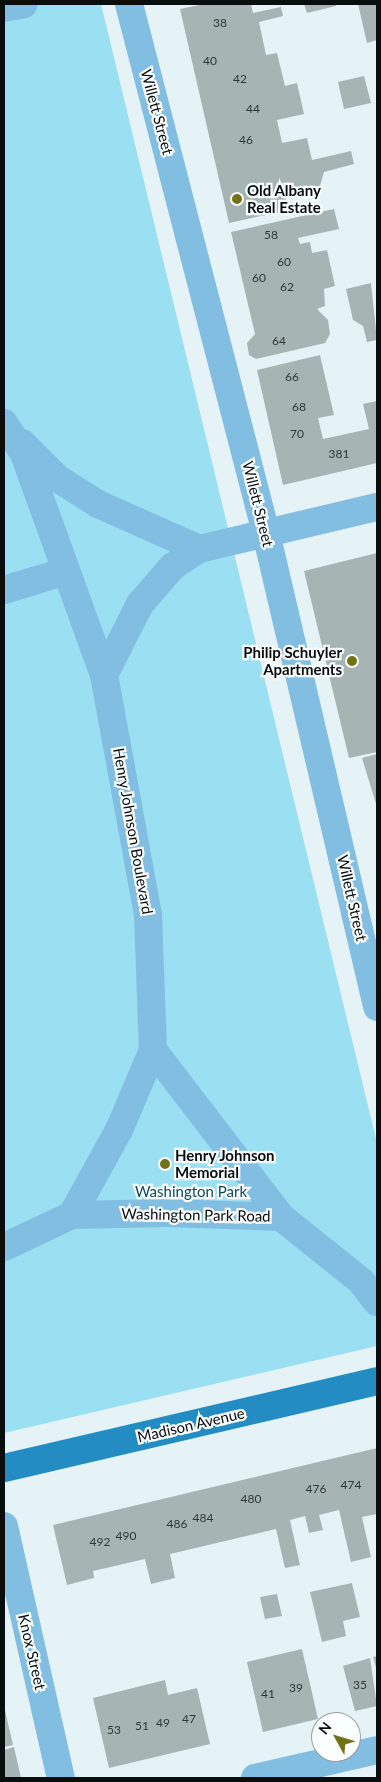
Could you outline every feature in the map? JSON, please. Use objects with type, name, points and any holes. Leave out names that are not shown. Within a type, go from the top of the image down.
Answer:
[{"type":"main road","name":"Madison Avenue","points":[[4,1468],[377,1381]]},
{"type":"street","points":[[4,8],[24,4]]},
{"type":"street","name":"Willett Street","points":[[129,4],[266,533],[377,1007]]},
{"type":"street","points":[[4,424],[57,478],[98,504],[199,549]]},
{"type":"street","name":"Henry Johnson Boulevard","points":[[4,424],[24,454],[63,572],[104,675],[148,915],[153,1050]]},
{"type":"street","points":[[104,675],[140,604],[172,567],[199,549],[377,507]]},
{"type":"street","points":[[4,590],[63,572]]},
{"type":"street","points":[[72,1216],[119,1130],[153,1050],[281,1217]]},
{"type":"street","name":"Washington Park Road","points":[[4,1247],[72,1216],[168,1212],[281,1217],[361,1281],[377,1302]]},
{"type":"street","name":"Knox Street","points":[[4,1526],[61,1778]]},
{"type":"street","points":[[255,1778],[377,1750]]},
{"type":"green space","name":"Washington Park","points":[[4,4],[101,4],[377,1143],[377,1346],[4,1433]]},
{"type":"building","points":[[204,4],[251,4],[253,13],[281,7],[283,16],[259,22],[266,55],[277,53],[285,86],[297,83],[304,114],[277,120],[282,143],[307,138],[312,160],[351,151],[354,164],[324,172],[320,186],[285,194],[288,210],[229,223],[180,9]]},
{"type":"building","points":[[304,4],[336,4],[336,6],[307,13]]},
{"type":"building","points":[[358,4],[377,4],[377,40],[367,43]]},
{"type":"building","points":[[364,76],[371,103],[344,109],[338,82]]},
{"type":"building","points":[[334,209],[339,229],[298,238],[300,244],[310,242],[312,253],[327,250],[335,286],[324,289],[325,306],[317,309],[328,320],[330,334],[325,343],[256,359],[249,355],[247,343],[255,334],[231,232]]},
{"type":"building","points":[[371,283],[377,340],[367,342],[363,326],[353,320],[346,289]]},
{"type":"building","points":[[320,355],[334,415],[318,418],[323,439],[369,429],[363,404],[377,401],[377,463],[283,485],[257,370]]},
{"type":"building","name":"Philip Schuyler Apartments","points":[[377,553],[377,752],[349,758],[304,571]]},
{"type":"building","points":[[377,754],[377,807],[362,758]]},
{"type":"building","points":[[377,1448],[377,1514],[362,1517],[371,1557],[351,1562],[339,1510],[319,1515],[323,1530],[309,1533],[305,1516],[290,1520],[300,1565],[285,1568],[276,1529],[170,1554],[175,1578],[151,1584],[145,1559],[93,1571],[94,1578],[67,1585],[53,1525]]},
{"type":"building","points":[[352,1583],[360,1617],[343,1621],[346,1636],[322,1642],[310,1592]]},
{"type":"building","points":[[277,1594],[282,1616],[265,1619],[260,1597]]},
{"type":"building","points":[[302,1649],[316,1712],[311,1712],[311,1721],[263,1732],[247,1662]]},
{"type":"building","points":[[377,1656],[377,1671],[373,1657]]},
{"type":"building","points":[[370,1658],[377,1706],[355,1711],[343,1666]]},
{"type":"building","points":[[165,1680],[168,1695],[197,1688],[210,1744],[109,1768],[93,1698]]},
{"type":"building","points":[[4,1706],[13,1745],[4,1747]]},
{"type":"building","points":[[14,1747],[21,1778],[4,1778],[4,1750]]},
{"type":"place","name":"Old Albany Real Estate","points":[[237,199]]},
{"type":"place","name":"Philip Schuyler Apartments","points":[[352,661]]},
{"type":"place","name":"Henry Johnson Memorial","points":[[165,1164]]}]
